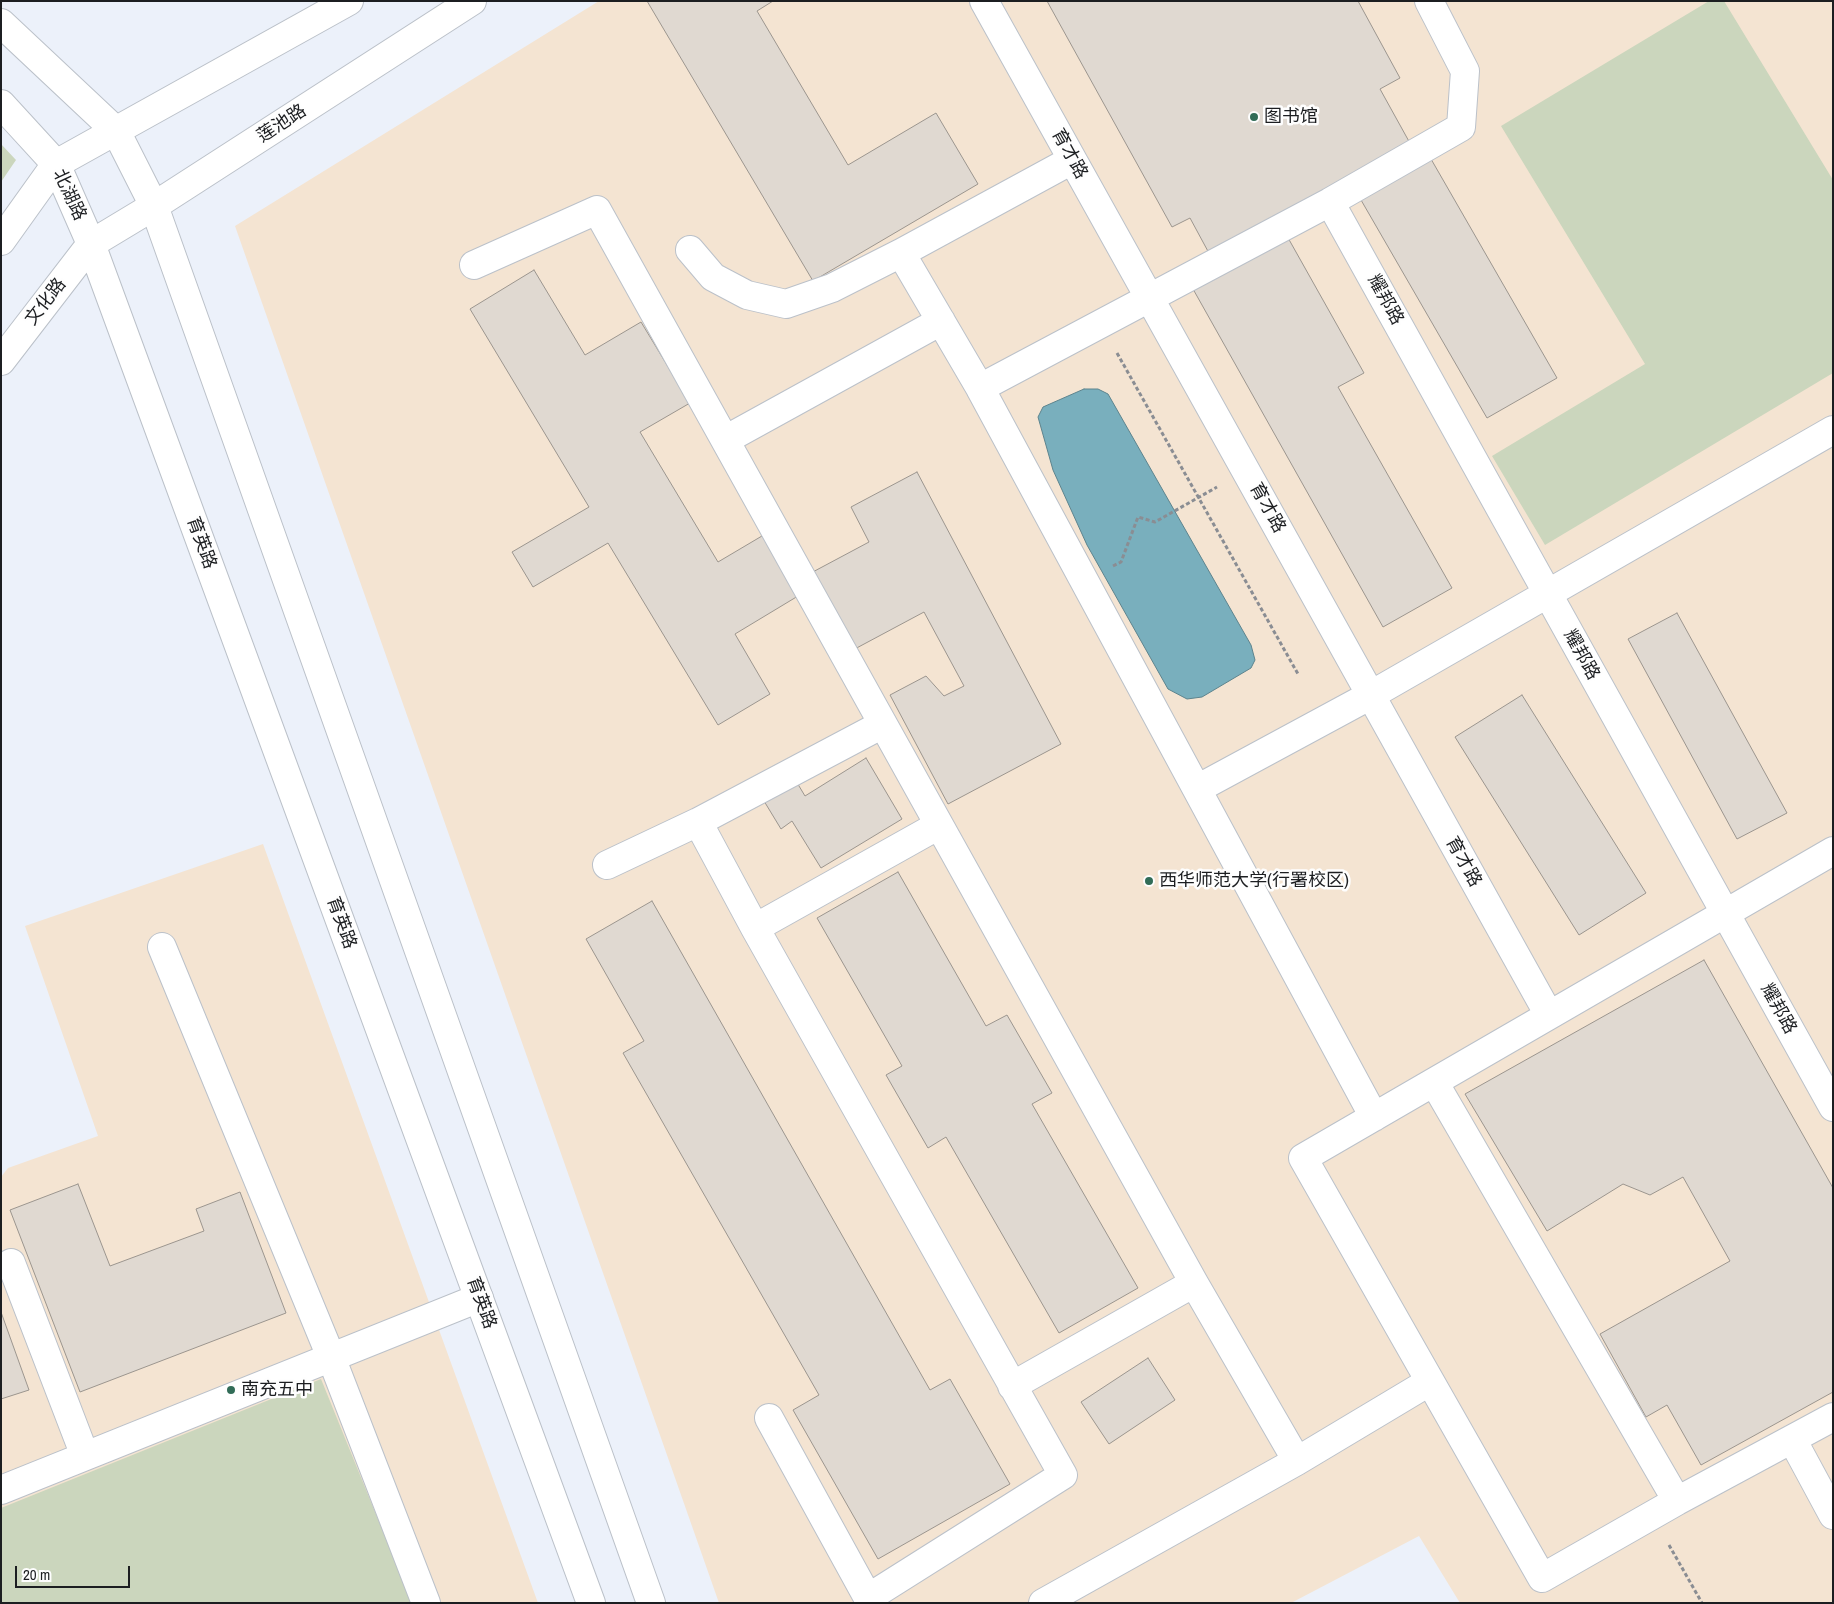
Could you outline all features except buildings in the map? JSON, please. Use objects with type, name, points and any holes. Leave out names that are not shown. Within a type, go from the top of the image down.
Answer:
[{"type":"street","points":[[1,241],[56,164],[349,1]]},
{"type":"street","name":"莲池路","points":[[91,244],[154,206],[472,1]]},
{"type":"street","name":"育才路","points":[[984,1],[1549,1015]]},
{"type":"street","points":[[980,388],[1330,202],[1461,127],[1465,71],[1428,1]]},
{"type":"street","points":[[1,23],[116,131],[154,206],[651,1603]]},
{"type":"street","name":"北湖路","points":[[1,104],[56,164],[91,244]]},
{"type":"street","points":[[690,250],[713,277],[746,295],[786,304],[832,288],[1072,160]]},
{"type":"street","name":"耀邦路","points":[[1330,202],[1833,1107]]},
{"type":"street","points":[[474,265],[597,210],[1194,1283],[1297,1461]]},
{"type":"street","name":"文化路","points":[[1,361],[91,244]]},
{"type":"street","name":"育英路","points":[[91,244],[591,1603]]},
{"type":"street","points":[[901,252],[980,388],[1374,1117]]},
{"type":"street","points":[[725,440],[941,321]]},
{"type":"street","points":[[1197,789],[1370,695],[1833,430]]},
{"type":"street","points":[[607,865],[698,822],[883,724]]},
{"type":"street","points":[[698,822],[755,928],[1063,1475],[869,1600],[769,1418]]},
{"type":"street","points":[[755,928],[939,825]]},
{"type":"street","points":[[1833,851],[1303,1158],[1542,1578],[1677,1501],[1833,1417]]},
{"type":"street","points":[[162,947],[331,1357],[426,1603]]},
{"type":"street","points":[[1434,1082],[1677,1501]]},
{"type":"street","points":[[11,1263],[86,1456]]},
{"type":"street","points":[[1012,1386],[1194,1283]]},
{"type":"street","points":[[1,1490],[479,1298]]},
{"type":"street","points":[[1043,1603],[1297,1461],[1429,1382]]},
{"type":"street","points":[[1792,1439],[1833,1515]]},
{"type":"path","points":[[1101,324],[1298,674]]},
{"type":"path","points":[[1107,570],[1121,562],[1138,517],[1155,522],[1198,497],[1247,473]]},
{"type":"path","points":[[1652,1516],[1702,1603]]},
{"type":"shaded area","name":"西华师范大学(行署校区)","points":[[599,1],[1833,1],[1833,1603],[1460,1603],[1419,1536],[1291,1603],[719,1603],[235,226]]},
{"type":"shaded area","name":"南充五中","points":[[263,844],[538,1603],[1,1603],[1,1177],[8,1168],[98,1136],[25,926]]},
{"type":"green space","points":[[1709,1],[1724,1],[1833,180],[1833,373],[1545,545],[1492,456],[1645,364],[1501,126]]},
{"type":"green space","points":[[1,144],[16,160],[1,182]]},
{"type":"green space","points":[[321,1379],[412,1603],[1,1603],[1,1508]]},
{"type":"water","points":[[1084,389],[1098,389],[1108,394],[1251,645],[1255,660],[1251,668],[1202,697],[1187,699],[1168,689],[1087,545],[1053,470],[1038,417],[1043,407]]},
{"type":"place","name":"图书馆","points":[[1254,117]]},
{"type":"place","name":"西华师范大学(行署校区)","points":[[1149,881]]},
{"type":"place","name":"南充五中","points":[[231,1390]]}]
